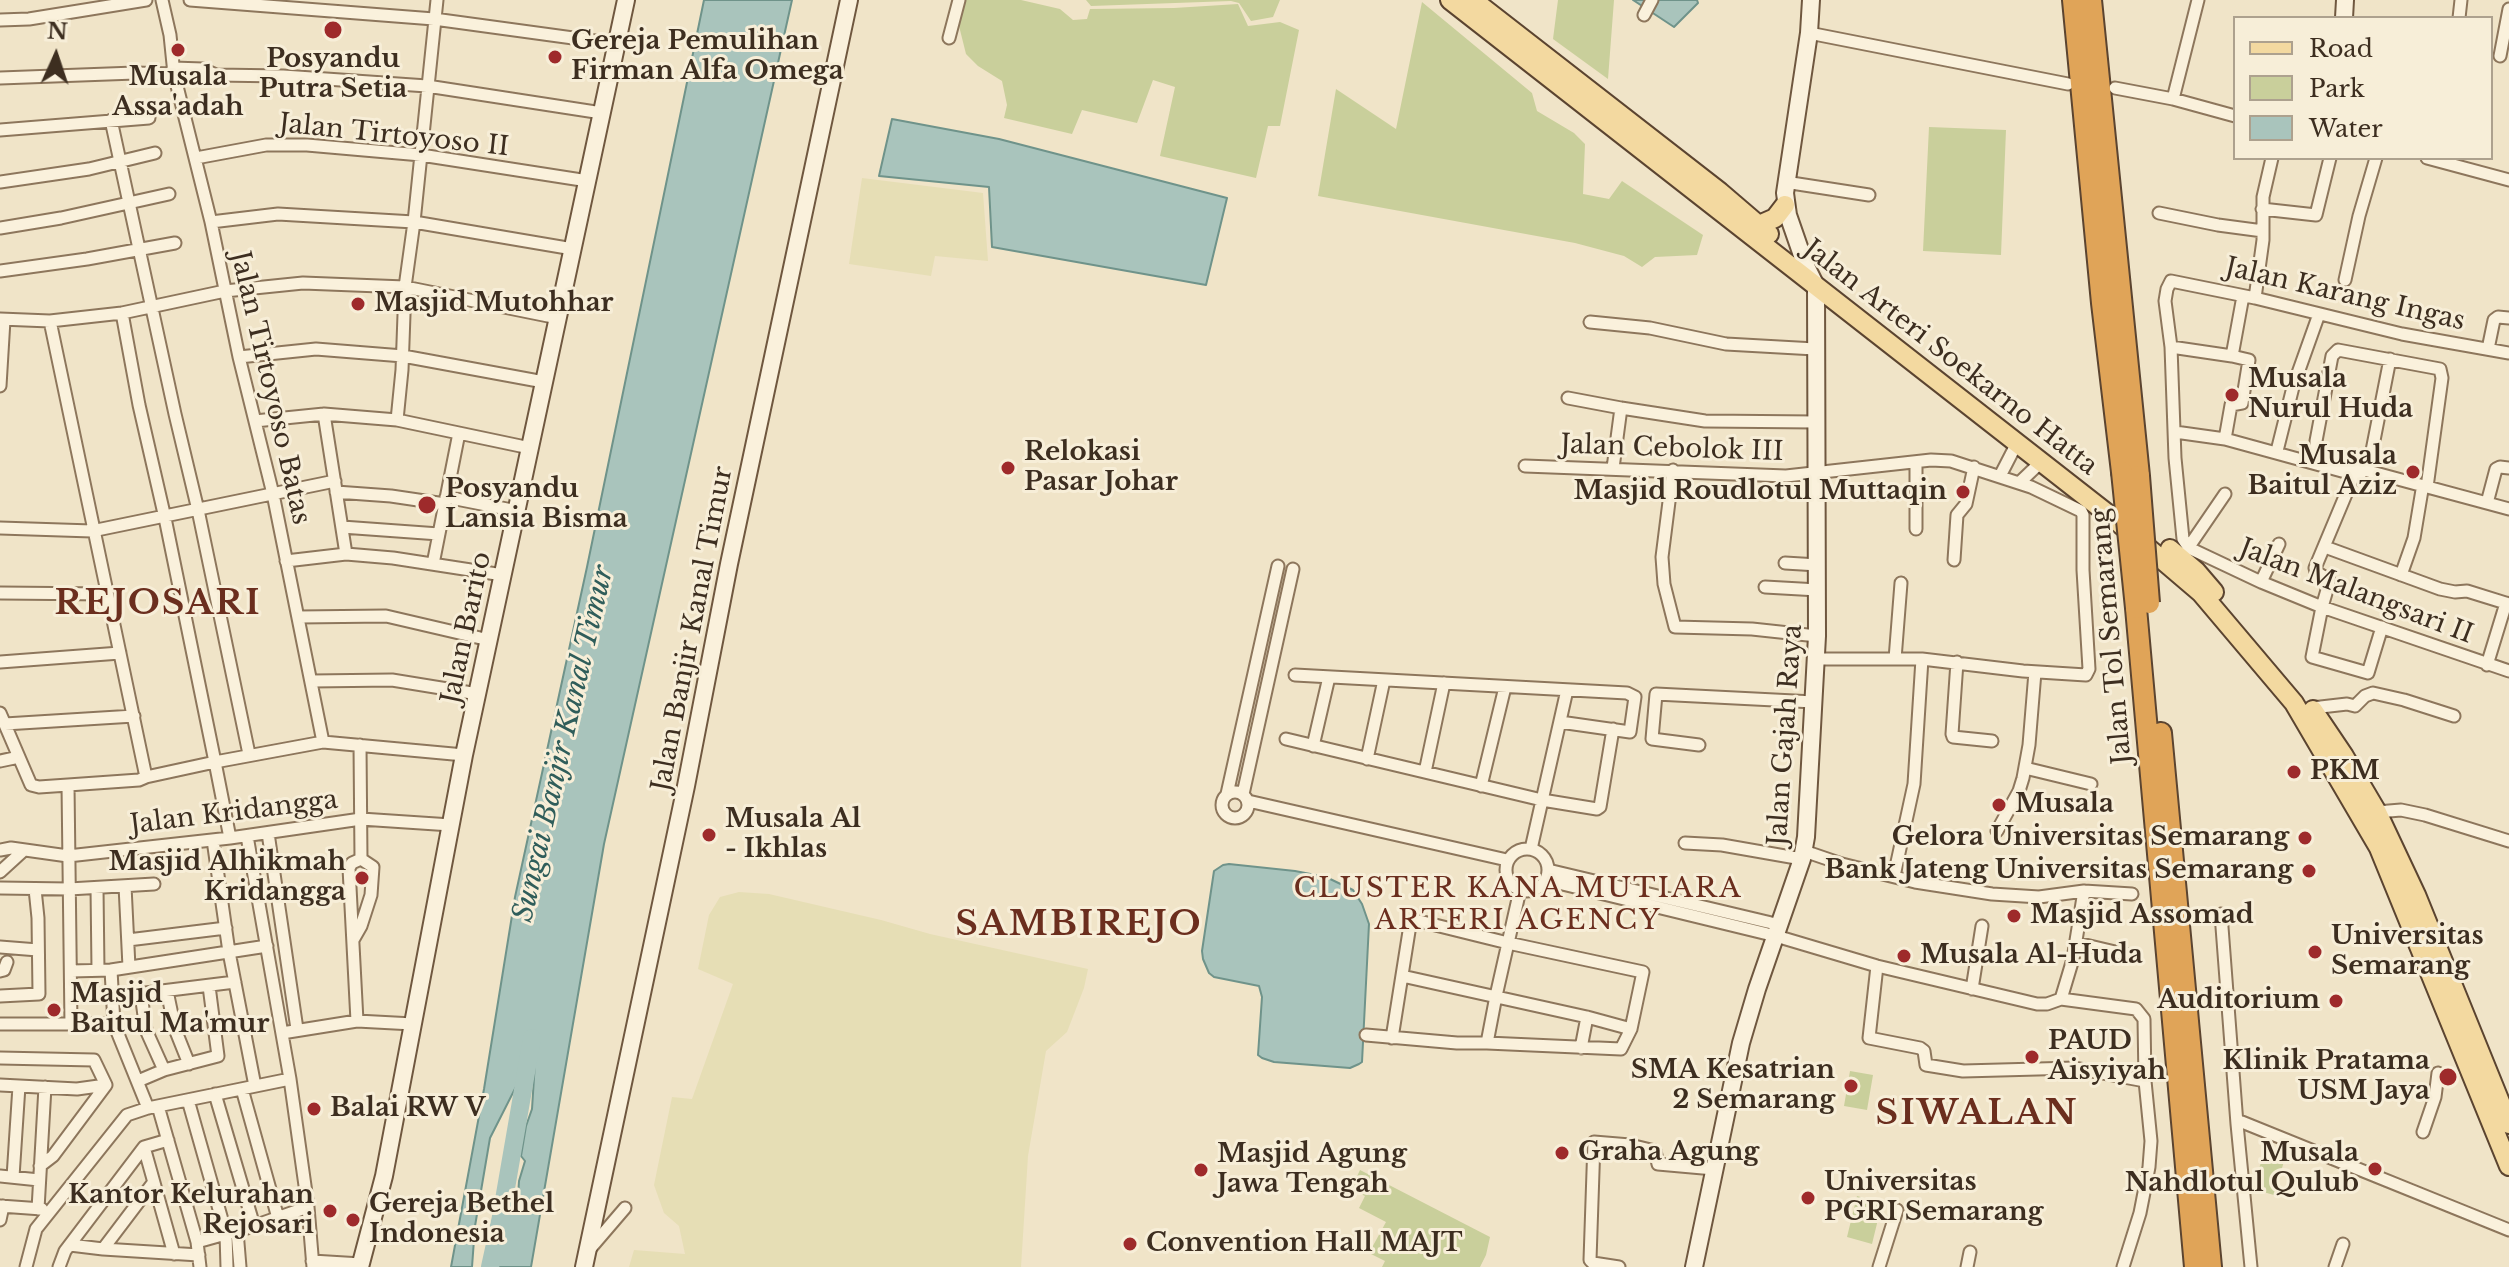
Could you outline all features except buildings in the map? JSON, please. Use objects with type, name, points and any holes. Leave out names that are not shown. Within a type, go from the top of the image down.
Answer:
[{"type":"highway","name":"Jalan Tol Semarang","points":[[2073,0],[2099,272],[2131,474]]},
{"type":"highway","name":"Jalan Tol Semarang","points":[[2091,0],[2195,1267]]},
{"type":"highway","name":"Jalan Tol Semarang","points":[[2143,609],[2211,1267]]},
{"type":"main road","name":"Jalan Arteri Soekarno Hatta","points":[[1450,0],[2017,443],[2173,567],[2201,593],[2294,703],[2384,859],[2507,1157]]},
{"type":"main road","name":"Jalan Arteri Soekarno Hatta","points":[[1473,0],[1720,192],[1805,264],[2184,553],[2312,708],[2377,812],[2416,895],[2509,1124]]},
{"type":"main road","points":[[1759,225],[1775,218],[1785,205]]},
{"type":"street","points":[[0,20],[29,19],[146,0]]},
{"type":"street","name":"Jalan Tirtoyoso Batas","points":[[162,0],[173,71],[273,494],[323,742]]},
{"type":"street","points":[[190,0],[434,19],[617,44]]},
{"type":"street","points":[[397,420],[405,287],[437,0]]},
{"type":"street","name":"Jalan Barito","points":[[361,1265],[384,1176],[464,755],[626,0]]},
{"type":"street","name":"Jalan Banjir Kanal Timur","points":[[585,1260],[849,0]]},
{"type":"street","points":[[949,38],[959,0]]},
{"type":"street","points":[[1644,15],[1652,0]]},
{"type":"street","points":[[1811,0],[1809,33],[1785,182],[1785,205],[1805,264],[1816,286]]},
{"type":"street","points":[[2173,99],[2198,0]]},
{"type":"street","points":[[2500,56],[2509,9]]},
{"type":"street","points":[[1809,33],[2068,84]]},
{"type":"street","points":[[0,78],[203,69],[210,74],[225,76],[283,76],[427,86],[602,113]]},
{"type":"street","points":[[2115,88],[2173,99],[2233,115]]},
{"type":"street","points":[[0,130],[149,118]]},
{"type":"street","points":[[111,120],[249,754]]},
{"type":"street","name":"Jalan Tirtoyoso II","points":[[196,158],[286,144],[421,155],[588,181]]},
{"type":"street","points":[[0,182],[57,175],[155,153]]},
{"type":"street","points":[[2232,356],[2263,231],[2262,209],[2272,160]]},
{"type":"street","points":[[2262,209],[2316,215],[2330,160]]},
{"type":"street","points":[[2345,280],[2375,160]]},
{"type":"street","points":[[2437,160],[2509,180]]},
{"type":"street","points":[[1785,182],[1869,195]]},
{"type":"street","points":[[0,228],[169,194]]},
{"type":"street","points":[[2159,213],[2263,231]]},
{"type":"street","points":[[211,222],[278,214],[414,222],[573,249]]},
{"type":"street","points":[[0,271],[175,243]]},
{"type":"street","name":"Jalan Karang Ingas","points":[[2171,347],[2165,301],[2171,281],[2390,331],[2509,353]]},
{"type":"street","points":[[0,386],[2,319],[50,321],[122,313],[225,291],[294,283],[405,287],[558,318]]},
{"type":"street","name":"Jalan Gajah Raya","points":[[1694,1267],[1741,1043],[1803,855],[1817,636],[1816,286]]},
{"type":"street","points":[[122,313],[230,838]]},
{"type":"street","points":[[2277,451],[2293,387],[2319,314]]},
{"type":"street","points":[[2488,349],[2494,320],[2498,317],[2509,318]]},
{"type":"street","points":[[50,321],[146,777]]},
{"type":"street","points":[[1590,322],[1650,328],[1726,344],[1815,349]]},
{"type":"street","points":[[2184,553],[2171,347],[2249,360],[2242,403],[2230,406],[2225,439]]},
{"type":"street","points":[[239,357],[305,348],[403,356],[544,382]]},
{"type":"street","points":[[2401,575],[2414,538],[2424,489],[2441,371],[2338,350],[2332,356],[2316,452],[2318,457],[2368,471],[2424,489],[2459,501]]},
{"type":"street","points":[[2368,471],[2390,359]]},
{"type":"street","points":[[1568,398],[1705,421],[1816,422]]},
{"type":"street","points":[[1613,468],[1621,408]]},
{"type":"street","points":[[324,414],[346,554]]},
{"type":"street","points":[[255,421],[324,414],[397,420],[530,448]]},
{"type":"street","points":[[2175,432],[2225,439],[2277,451],[2354,475],[2509,509]]},
{"type":"street","points":[[433,564],[459,433]]},
{"type":"street","points":[[2000,476],[2017,443]]},
{"type":"street","name":"Jalan Cebolok III","points":[[1525,466],[1775,476],[1951,461],[2019,483],[2081,511],[2084,516],[2083,570],[2089,671],[2085,676],[2035,672]]},
{"type":"street","points":[[1916,462],[1916,529]]},
{"type":"street","points":[[2019,483],[2041,462]]},
{"type":"street","points":[[1954,560],[1957,515],[1966,504],[1974,467]]},
{"type":"street","points":[[2487,503],[2496,469],[2509,468]]},
{"type":"street","points":[[1673,470],[1662,557],[1664,584],[1675,627],[1752,629],[1817,636]]},
{"type":"street","points":[[2354,475],[2315,568],[2329,583],[2312,657],[2367,674],[2382,627]]},
{"type":"street","points":[[0,528],[92,531],[273,494],[336,486],[517,511]]},
{"type":"street","points":[[2184,553],[2225,494]]},
{"type":"street","points":[[342,527],[439,534]]},
{"type":"street","points":[[2261,582],[2279,544]]},
{"type":"street","points":[[2325,547],[2440,589],[2467,591],[2507,604],[2487,665]]},
{"type":"street","name":"Jalan Malangsari II","points":[[2184,553],[2322,607],[2509,671]]},
{"type":"street","points":[[286,561],[346,554],[503,575]]},
{"type":"street","points":[[1785,563],[1818,565]]},
{"type":"street","points":[[1278,566],[1227,794],[1222,800],[1222,808],[1230,817],[1242,816],[1247,810],[1246,798],[1293,569]]},
{"type":"street","points":[[1895,659],[1901,583]]},
{"type":"street","points":[[1765,587],[1818,590]]},
{"type":"street","points":[[0,593],[107,594]]},
{"type":"street","points":[[299,617],[386,616],[489,640]]},
{"type":"street","points":[[0,662],[120,653]]},
{"type":"street","points":[[1816,659],[1922,659],[2035,672],[2025,768],[2019,791],[1997,831]]},
{"type":"street","points":[[1894,876],[1914,784],[1922,659]]},
{"type":"street","points":[[1957,662],[1953,737],[1992,741]]},
{"type":"street","points":[[1295,675],[1567,690],[1635,697],[1630,732],[1560,722]]},
{"type":"street","points":[[1313,746],[1329,677]]},
{"type":"street","points":[[312,681],[392,680],[478,694]]},
{"type":"street","points":[[1367,759],[1384,680]]},
{"type":"street","points":[[1425,772],[1444,683]]},
{"type":"street","points":[[1481,786],[1505,687]]},
{"type":"street","points":[[1531,849],[1567,690]]},
{"type":"street","points":[[2312,708],[2355,706],[2373,693],[2454,716]]},
{"type":"street","points":[[1699,745],[1652,739],[1656,694],[1814,702]]},
{"type":"street","points":[[134,716],[2,718],[31,785],[39,787],[139,780],[249,754],[323,742],[464,755]]},
{"type":"street","points":[[1286,739],[1542,800],[1600,807],[1613,729]]},
{"type":"street","points":[[360,745],[361,859]]},
{"type":"street","points":[[0,761],[19,757]]},
{"type":"street","points":[[2025,768],[2091,784]]},
{"type":"street","points":[[68,785],[71,1025]]},
{"type":"street","points":[[1227,794],[1235,791],[1246,798],[1507,860]]},
{"type":"street","points":[[2377,812],[2401,810],[2425,815],[2509,841]]},
{"type":"street","name":"Jalan Kridangga","points":[[0,850],[11,848],[68,856],[247,836],[361,819],[451,825]]},
{"type":"street","points":[[268,833],[297,1029]]},
{"type":"street","points":[[247,836],[290,1079],[308,1207],[312,1264],[361,1265]]},
{"type":"street","points":[[213,840],[249,1088],[278,1218]]},
{"type":"street","points":[[1685,843],[1803,855],[1992,894],[2046,897],[2084,891],[2132,894]]},
{"type":"street","points":[[1531,849],[1544,857],[1547,875],[1535,890],[1520,890],[1507,878],[1507,860],[1517,851],[1531,849]]},
{"type":"street","points":[[0,872],[23,851]]},
{"type":"street","points":[[357,1021],[350,865],[361,859]]},
{"type":"street","points":[[353,941],[370,900],[373,867],[361,859]]},
{"type":"street","points":[[1547,875],[1721,910],[1877,966],[2037,1004],[2061,999],[2136,1009],[2141,1014],[2145,1032],[2145,1081],[2150,1119],[2149,1167],[2137,1223],[2123,1267]]},
{"type":"street","points":[[1547,875],[1719,923],[1778,930]]},
{"type":"street","points":[[0,888],[69,889],[154,884]]},
{"type":"street","points":[[125,886],[129,967]]},
{"type":"street","points":[[97,888],[114,1024],[168,1140],[199,1255]]},
{"type":"street","points":[[0,996],[39,994],[35,889]]},
{"type":"street","points":[[1487,1043],[1520,890]]},
{"type":"street","points":[[2061,999],[2077,943],[2084,891]]},
{"type":"street","points":[[351,899],[370,900]]},
{"type":"street","points":[[1719,923],[1721,910]]},
{"type":"street","points":[[2221,914],[2251,1267]]},
{"type":"street","points":[[1366,1035],[1392,1038],[1457,1043],[1621,1049],[1631,1029],[1643,972],[1415,920],[1410,925],[1392,1038]]},
{"type":"street","points":[[1972,989],[1982,926]]},
{"type":"street","points":[[128,940],[226,928]]},
{"type":"street","points":[[2077,943],[2128,955]]},
{"type":"street","points":[[71,971],[129,967],[267,946]]},
{"type":"street","points":[[0,947],[38,950]]},
{"type":"street","points":[[1877,966],[1869,1038],[1922,1048],[1926,1065],[1963,1071],[2075,1068],[2145,1081]]},
{"type":"street","points":[[1402,976],[1631,1029]]},
{"type":"street","points":[[113,997],[235,982]]},
{"type":"street","points":[[138,1081],[219,1054],[209,986]]},
{"type":"street","points":[[167,991],[175,1029],[189,1064]]},
{"type":"street","points":[[141,994],[146,1030],[164,1070]]},
{"type":"street","points":[[1581,1048],[1587,1017]]},
{"type":"street","points":[[282,1033],[357,1021],[413,1024]]},
{"type":"street","points":[[0,1024],[114,1024]]},
{"type":"street","points":[[0,1058],[94,1060],[106,1085]]},
{"type":"street","points":[[2423,1132],[2435,1097],[2438,1073]]},
{"type":"street","points":[[26,1267],[36,1229],[131,1113],[290,1079]]},
{"type":"street","points":[[0,1085],[77,1089],[106,1085]]},
{"type":"street","points":[[40,1166],[53,1156],[106,1085]]},
{"type":"street","points":[[19,1086],[6,1177],[39,1180]]},
{"type":"street","points":[[38,1209],[45,1087]]},
{"type":"street","points":[[215,1094],[254,1226]]},
{"type":"street","points":[[188,1100],[240,1267]]},
{"type":"street","points":[[2241,1124],[2509,1230]]},
{"type":"street","points":[[59,1267],[62,1255],[144,1147],[168,1140]]},
{"type":"street","points":[[1619,1267],[1590,1260],[1594,1142],[1655,1151],[1658,1164],[1714,1169]]},
{"type":"street","points":[[144,1147],[174,1254]]},
{"type":"street","points":[[103,1249],[153,1183]]},
{"type":"street","points":[[0,1220],[1,1206],[51,1210]]},
{"type":"street","points":[[70,1245],[199,1255],[231,1232],[308,1207]]},
{"type":"street","points":[[585,1260],[625,1208]]},
{"type":"street","points":[[1879,1267],[1897,1210]]},
{"type":"street","points":[[227,1267],[231,1232]]},
{"type":"street","points":[[2335,1267],[2343,1244]]},
{"type":"street","points":[[1967,1267],[1970,1252]]},
{"type":"shaded area","points":[[862,178],[983,193],[988,261],[935,256],[931,276],[849,264]]},
{"type":"shaded area","points":[[739,892],[769,894],[1088,969],[1067,1032],[1046,1051],[1028,1156],[1021,1267],[629,1267],[634,1250],[685,1254],[679,1226],[664,1213],[654,1185],[672,1097],[692,1099],[733,984],[698,969],[709,915],[720,897]]},
{"type":"green space","points":[[965,0],[1021,0],[1060,9],[1073,20],[1087,19],[1090,9],[1238,4],[1248,26],[1280,22],[1299,30],[1280,126],[1268,126],[1256,178],[1160,156],[1175,87],[1153,80],[1137,123],[1082,110],[1072,134],[1004,118],[1007,105],[1002,81],[978,66],[966,54],[959,26]]},
{"type":"green space","points":[[1086,0],[1280,0],[1273,17],[1251,21],[1239,3],[1231,1],[1091,6]]},
{"type":"green space","points":[[1558,0],[1614,0],[1608,79],[1553,39]]},
{"type":"green space","points":[[1422,2],[1532,93],[1537,111],[1574,133],[1585,144],[1583,194],[1609,199],[1622,181],[1703,235],[1697,255],[1655,257],[1642,267],[1624,256],[1575,243],[1318,196],[1336,89],[1396,129]]},
{"type":"green space","points":[[1929,127],[2006,130],[2001,255],[1923,251]]},
{"type":"green space","points":[[1850,1071],[1873,1075],[1867,1110],[1844,1106]]},
{"type":"green space","points":[[2264,1152],[2285,1158],[2274,1195],[2253,1189]]},
{"type":"green space","points":[[1360,1170],[1490,1237],[1480,1267],[1382,1267],[1385,1261],[1369,1253],[1386,1222],[1359,1208],[1365,1196],[1351,1189]]},
{"type":"green space","points":[[1857,1196],[1882,1203],[1872,1244],[1847,1237]]},
{"type":"water","points":[[704,0],[792,0],[604,844],[531,1267],[489,1267],[487,1249],[488,1232],[518,1197],[525,1161],[521,1156],[532,1109],[536,1046],[532,1043],[525,1069],[490,1138],[475,1226],[472,1267],[451,1267],[515,897],[587,567]]},
{"type":"water","points":[[1633,0],[1697,0],[1698,3],[1674,27]]},
{"type":"water","points":[[892,119],[999,139],[1227,198],[1206,285],[992,247],[989,187],[879,176]]},
{"type":"water","points":[[1229,864],[1326,877],[1353,890],[1369,924],[1362,1062],[1359,1064],[1350,1068],[1274,1062],[1258,1055],[1262,997],[1259,986],[1214,977],[1203,959],[1214,871]]},
{"type":"waterway","name":"Sungai Banjir Kanal Timur","points":[[490,1267],[532,1038]]},
{"type":"place","name":"Posyandu Putra Setia","points":[[333,30]]},
{"type":"place","name":"Musala Assa'adah","points":[[178,50]]},
{"type":"place","name":"Gereja Pemulihan Firman Alfa Omega","points":[[555,57]]},
{"type":"place","name":"Masjid Mutohhar","points":[[358,304]]},
{"type":"place","name":"Musala Nurul Huda","points":[[2232,395]]},
{"type":"place","name":"Relokasi Pasar Johar","points":[[1008,468]]},
{"type":"place","name":"Musala Baitul Aziz","points":[[2413,472]]},
{"type":"place","name":"Masjid Roudlotul Muttaqin","points":[[1963,492]]},
{"type":"place","name":"Posyandu Lansia Bisma","points":[[427,505]]},
{"type":"place","name":"PKM","points":[[2294,772]]},
{"type":"place","name":"Musala","points":[[1999,805]]},
{"type":"place","name":"Musala Al - Ikhlas","points":[[709,835]]},
{"type":"place","name":"Gelora Universitas Semarang","points":[[2305,838]]},
{"type":"place","name":"Bank Jateng Universitas Semarang","points":[[2309,871]]},
{"type":"place","name":"Masjid Alhikmah Kridangga","points":[[362,878]]},
{"type":"place","name":"Masjid Assomad","points":[[2014,916]]},
{"type":"place","name":"Universitas Semarang","points":[[2315,952]]},
{"type":"place","name":"Musala Al-Huda","points":[[1904,956]]},
{"type":"place","name":"Auditorium","points":[[2336,1001]]},
{"type":"place","name":"Masjid Baitul Ma'mur","points":[[54,1010]]},
{"type":"place","name":"PAUD Aisyiyah","points":[[2032,1057]]},
{"type":"place","name":"Klinik Pratama USM Jaya","points":[[2448,1077]]},
{"type":"place","name":"SMA Kesatrian 2 Semarang","points":[[1851,1086]]},
{"type":"place","name":"Balai RW V","points":[[314,1109]]},
{"type":"place","name":"Graha Agung","points":[[1562,1153]]},
{"type":"place","name":"Musala Nahdlotul Qulub","points":[[2375,1169]]},
{"type":"place","name":"Masjid Agung Jawa Tengah","points":[[1201,1170]]},
{"type":"place","name":"Universitas PGRI Semarang","points":[[1808,1198]]},
{"type":"place","name":"Kantor Kelurahan Rejosari","points":[[330,1211]]},
{"type":"place","name":"Gereja Bethel Indonesia","points":[[353,1220]]},
{"type":"place","name":"Convention Hall MAJT","points":[[1130,1244]]},
{"type":"district","name":"REJOSARI","points":[[158,604]]},
{"type":"district","name":"CLUSTER KANA MUTIARA ARTERI AGENCY","points":[[1518,905]]},
{"type":"district","name":"SAMBIREJO","points":[[1079,925]]},
{"type":"district","name":"SIWALAN","points":[[1977,1114]]}]
